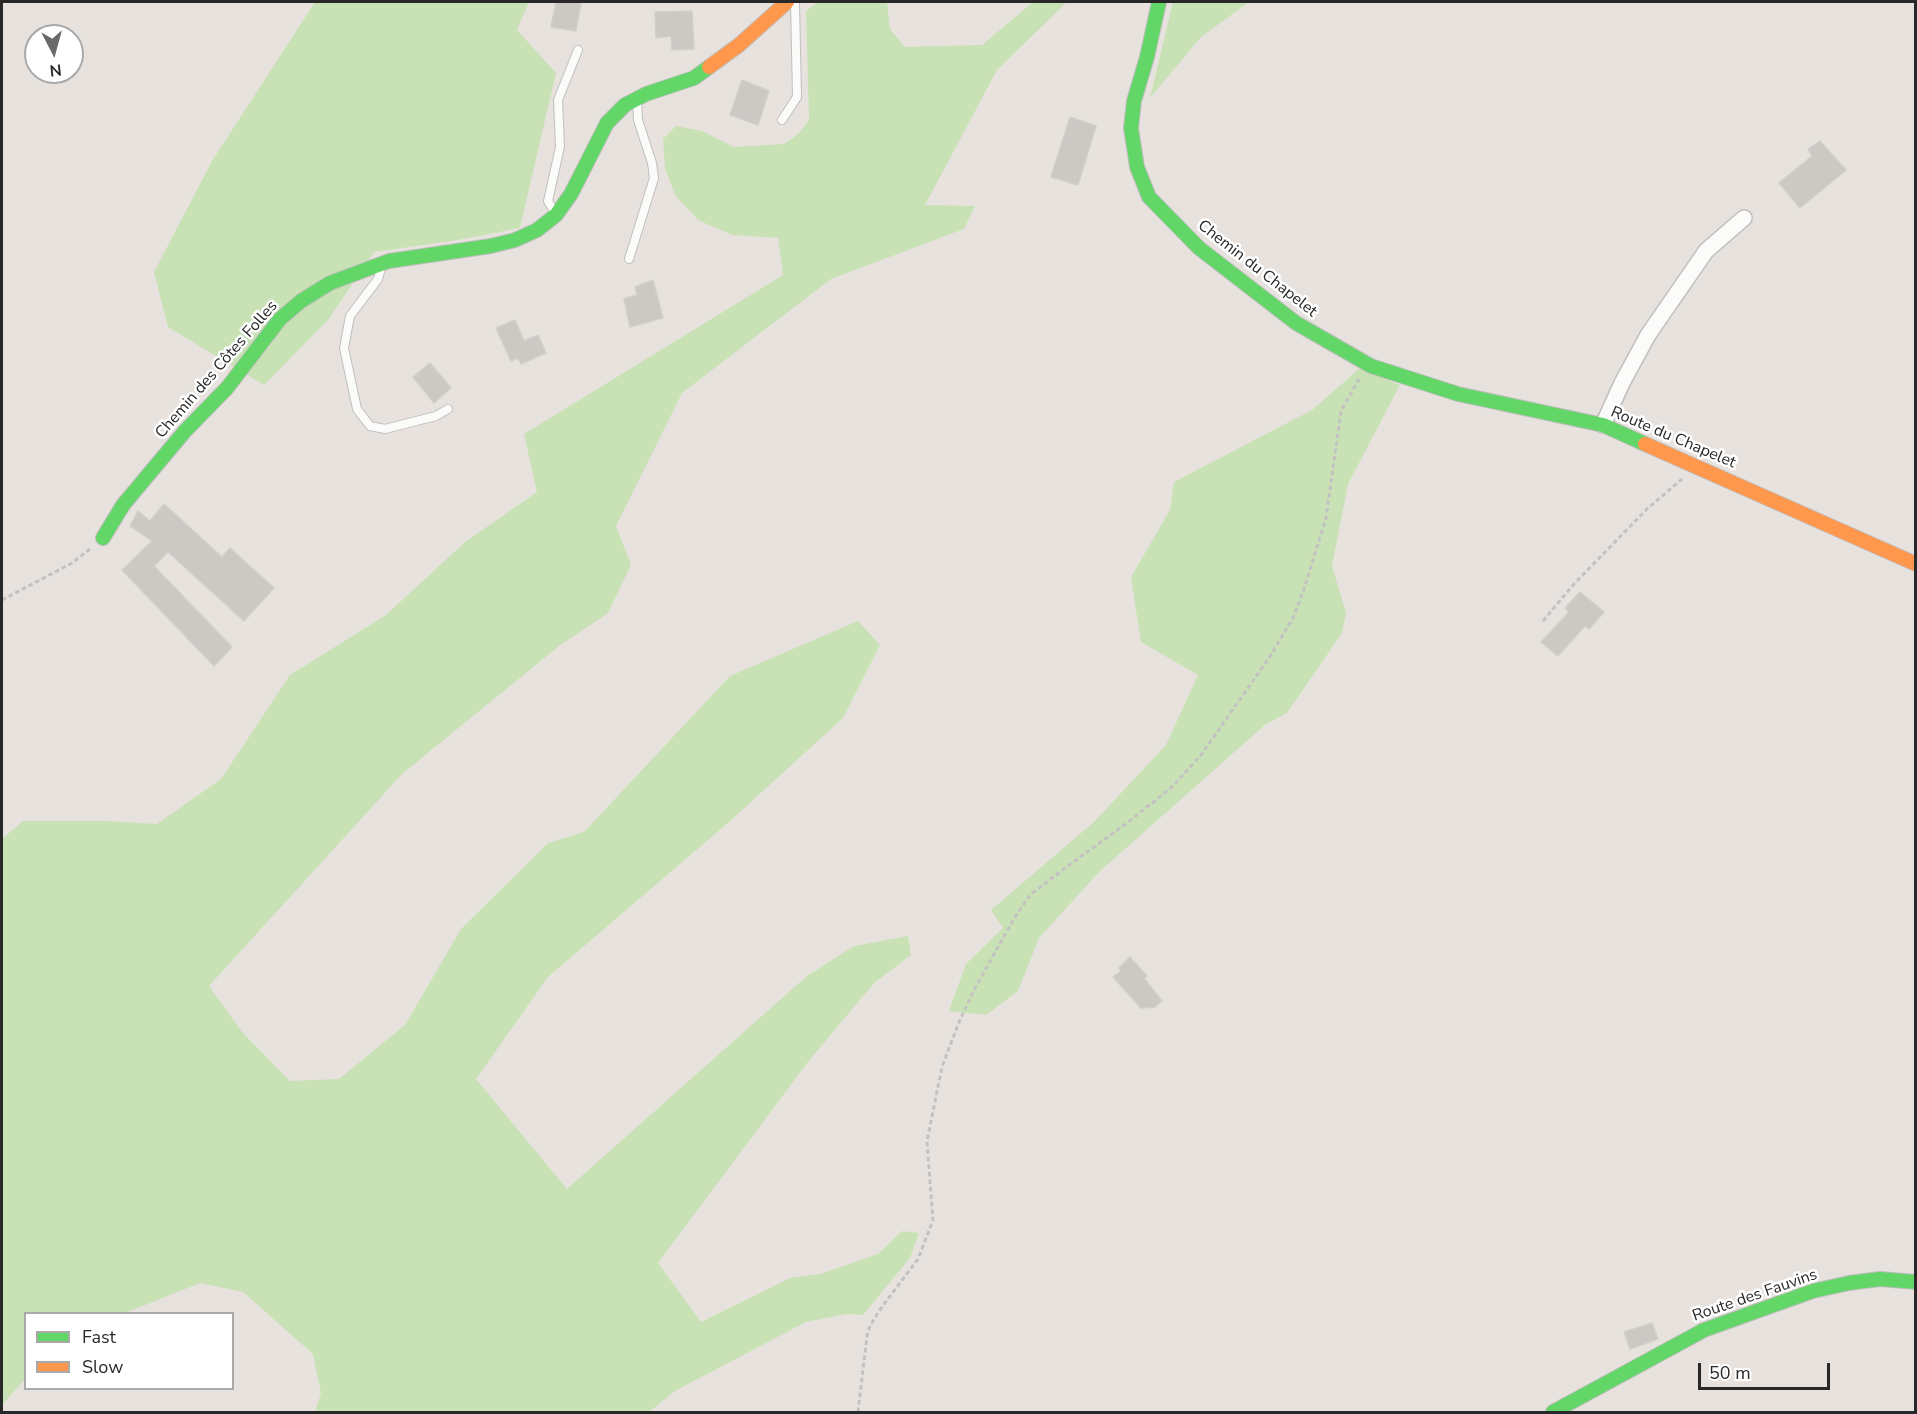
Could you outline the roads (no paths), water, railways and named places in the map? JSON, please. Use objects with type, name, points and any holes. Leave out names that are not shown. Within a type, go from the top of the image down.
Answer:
[{"type":"street","name":"Chemin des Côtes Folles","points":[[103,538],[123,505],[185,430],[227,388],[279,319],[301,301],[330,283],[382,264],[514,240],[537,230],[556,214],[571,194],[607,123],[625,105],[637,98],[701,74],[739,45],[787,2]]},
{"type":"street","name":"Chemin du Chapelet","points":[[1159,2],[1134,102],[1131,128],[1137,167],[1149,197],[1199,248],[1296,323],[1371,366]]},
{"type":"street","points":[[1603,425],[1648,335],[1707,252],[1744,218]]},
{"type":"street","name":"Route du Chapelet","points":[[1371,366],[1458,394],[1603,425],[1916,564]]},
{"type":"street","name":"Route des Fauvins","points":[[1552,1413],[1704,1330],[1814,1291],[1880,1279],[1916,1281]]},
{"type":"lane","points":[[782,120],[797,97],[795,2]]},
{"type":"lane","points":[[556,214],[548,201],[560,147],[558,100],[578,50]]},
{"type":"lane","points":[[629,259],[654,178],[652,163],[638,120],[637,98]]},
{"type":"lane","points":[[382,264],[378,279],[350,316],[344,348],[357,409],[370,426],[385,429],[436,416],[448,409]]}]
